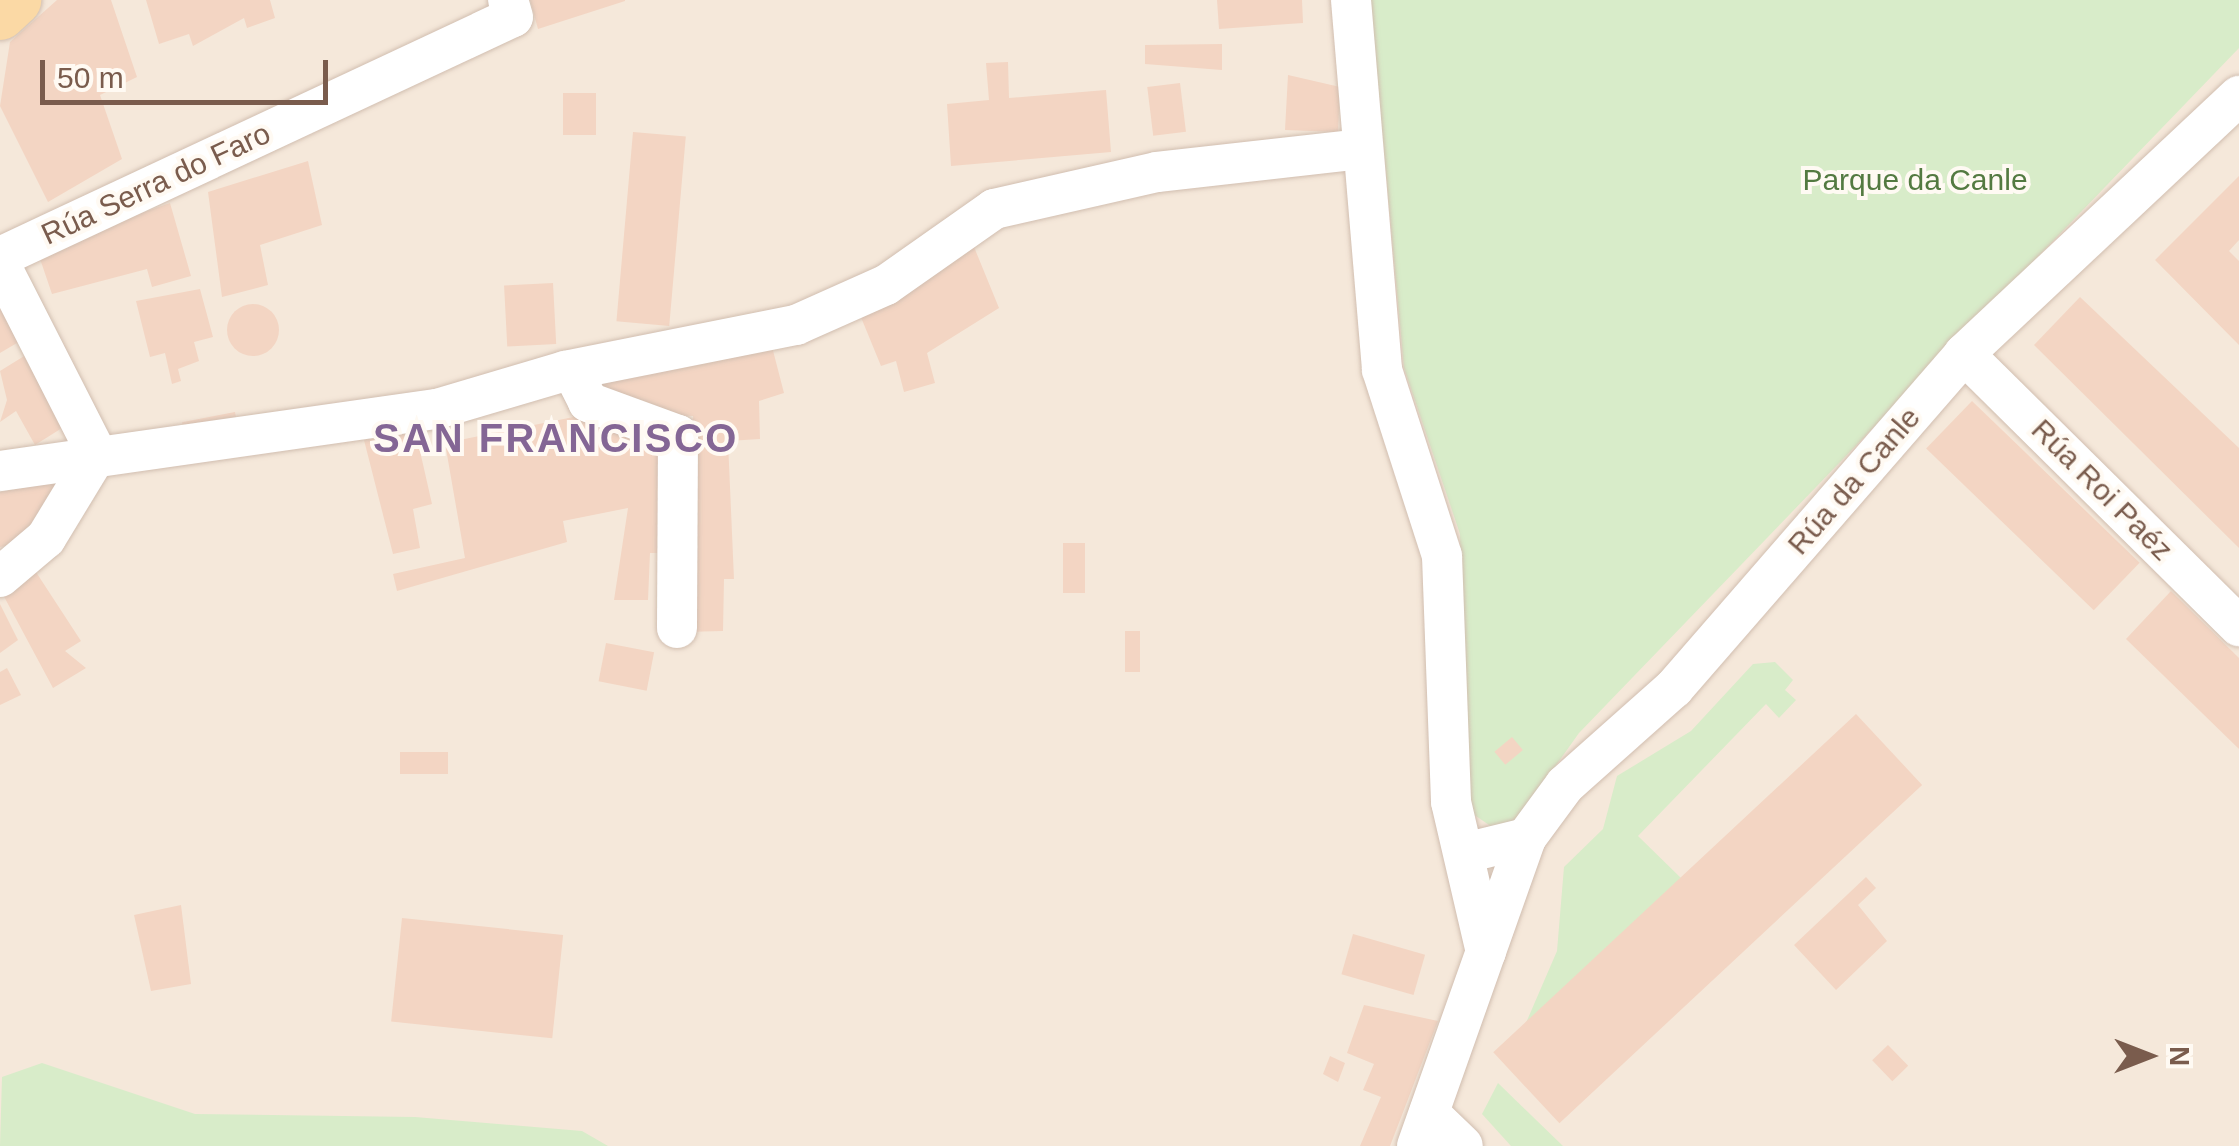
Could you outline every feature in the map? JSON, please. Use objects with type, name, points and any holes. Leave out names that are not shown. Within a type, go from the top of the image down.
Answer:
[{"type":"main road","points":[[0,14],[16,0]]},
{"type":"street","name":"Rúa Serra do Faro","points":[[0,260],[513,17],[508,0]]},
{"type":"street","points":[[1350,0],[1382,370],[1442,556],[1450,802],[1468,852],[1486,952]]},
{"type":"street","name":"Rúa da Canle","points":[[1423,1130],[1526,838],[1565,785],[1674,688],[1964,354],[2234,112]]},
{"type":"street","points":[[0,471],[97,454],[437,410],[572,370],[796,325],[886,285],[994,209],[1157,172],[1363,149]]},
{"type":"street","points":[[0,260],[97,454]]},
{"type":"street","name":"Rúa Roi Paéz","points":[[1964,354],[2239,626]]},
{"type":"street","points":[[572,370],[588,402],[678,435],[677,628]]},
{"type":"street","points":[[0,577],[46,538],[97,454]]},
{"type":"street","points":[[1468,852],[1526,838]]},
{"type":"street","points":[[1423,1130],[1463,1146]]},
{"type":"shaded area","points":[[0,0],[2239,0],[2239,1146],[0,1146]]},
{"type":"green space","name":"Parque da Canle","points":[[1370,0],[2239,0],[2239,48],[1579,733],[1515,823],[1492,827],[1473,814],[1463,779],[1460,534],[1404,368]]},
{"type":"green space","points":[[1775,662],[1793,680],[1785,690],[1796,700],[1779,718],[1766,704],[1638,836],[1682,879],[1516,1046],[1557,951],[1564,867],[1603,829],[1617,776],[1691,731],[1753,664]]},
{"type":"green space","points":[[42,1063],[195,1114],[415,1117],[582,1131],[608,1146],[0,1146],[2,1077]]},
{"type":"green space","points":[[1498,1083],[1563,1146],[1511,1146],[1482,1114]]},
{"type":"building","points":[[57,0],[111,0],[137,77],[100,95],[122,159],[48,202],[0,106],[10,42]]},
{"type":"building","points":[[146,0],[270,0],[275,18],[247,28],[244,18],[193,46],[189,34],[159,44]]},
{"type":"building","points":[[530,0],[625,0],[625,1],[538,29]]},
{"type":"building","points":[[1217,0],[1302,0],[1303,23],[1219,29]]},
{"type":"building","points":[[1222,44],[1222,70],[1145,64],[1145,45]]},
{"type":"building","points":[[1008,62],[1009,98],[1106,90],[1111,152],[951,166],[947,104],[989,100],[986,63]]},
{"type":"building","points":[[1288,75],[1340,87],[1338,132],[1285,130]]},
{"type":"building","points":[[1180,83],[1186,132],[1153,136],[1147,87]]},
{"type":"building","points":[[563,93],[596,93],[596,135],[563,135]]},
{"type":"building","points":[[633,132],[686,137],[669,326],[616,321]]},
{"type":"building","points":[[308,161],[322,225],[260,245],[268,285],[222,297],[208,192]]},
{"type":"building","points":[[2239,176],[2239,240],[2229,251],[2239,261],[2239,345],[2155,260]]},
{"type":"building","points":[[170,203],[191,276],[152,287],[147,269],[52,294],[37,250]]},
{"type":"building","points":[[972,242],[999,308],[927,353],[935,383],[904,392],[896,361],[881,366],[858,310]]},
{"type":"building","points":[[553,283],[556,344],[507,346],[504,286]]},
{"type":"building","points":[[200,289],[213,337],[194,342],[199,361],[178,369],[181,381],[172,384],[165,353],[150,357],[136,301]]},
{"type":"building","points":[[0,297],[22,340],[0,353]]},
{"type":"building","points":[[2080,297],[2239,448],[2239,548],[2034,345]]},
{"type":"building","points":[[253,304],[271,312],[279,330],[271,348],[253,356],[235,348],[227,330],[235,312]]},
{"type":"building","points":[[770,339],[784,393],[759,401],[760,439],[728,441],[734,579],[724,579],[723,631],[683,632],[683,558],[698,557],[698,545],[684,545],[693,416],[646,414],[646,402],[600,397],[600,371]]},
{"type":"building","points":[[29,353],[70,423],[35,445],[16,411],[0,422],[7,400],[0,371]]},
{"type":"building","points":[[1972,401],[2140,563],[2094,610],[1926,448]]},
{"type":"building","points":[[613,409],[663,433],[674,553],[650,553],[648,600],[614,600],[628,508],[563,521],[567,542],[397,591],[393,574],[465,558],[445,443]]},
{"type":"building","points":[[235,412],[238,427],[185,437],[182,422]]},
{"type":"building","points":[[415,429],[432,504],[413,509],[420,548],[393,554],[364,440]]},
{"type":"building","points":[[60,481],[26,542],[0,547],[0,492]]},
{"type":"building","points":[[1063,543],[1085,543],[1085,593],[1063,593]]},
{"type":"building","points":[[34,569],[81,641],[65,651],[86,668],[53,688],[1,591]]},
{"type":"building","points":[[2171,591],[2239,658],[2239,749],[2126,639]]},
{"type":"building","points":[[0,604],[18,640],[0,653]]},
{"type":"building","points":[[1125,631],[1140,631],[1140,672],[1125,672]]},
{"type":"building","points":[[606,643],[654,652],[647,691],[599,681]]},
{"type":"building","points":[[7,668],[21,695],[0,705],[0,672]]},
{"type":"building","points":[[1856,714],[1922,785],[1559,1123],[1493,1052]]},
{"type":"building","points":[[1512,737],[1523,750],[1505,765],[1494,752]]},
{"type":"building","points":[[400,752],[448,752],[448,774],[400,774]]},
{"type":"building","points":[[1866,877],[1876,888],[1858,905],[1887,941],[1836,990],[1794,945]]},
{"type":"building","points":[[181,905],[191,984],[151,991],[134,915]]},
{"type":"building","points":[[402,918],[563,935],[552,1038],[391,1021]]},
{"type":"building","points":[[1353,934],[1425,955],[1414,995],[1341,974]]},
{"type":"building","points":[[1364,1005],[1438,1021],[1390,1146],[1360,1146],[1381,1097],[1363,1090],[1374,1064],[1347,1053]]},
{"type":"building","points":[[1888,1045],[1908,1066],[1892,1081],[1872,1060]]},
{"type":"building","points":[[1330,1056],[1345,1063],[1338,1082],[1323,1074]]},
{"type":"district","name":"SAN FRANCISCO","points":[[556,438]]}]
